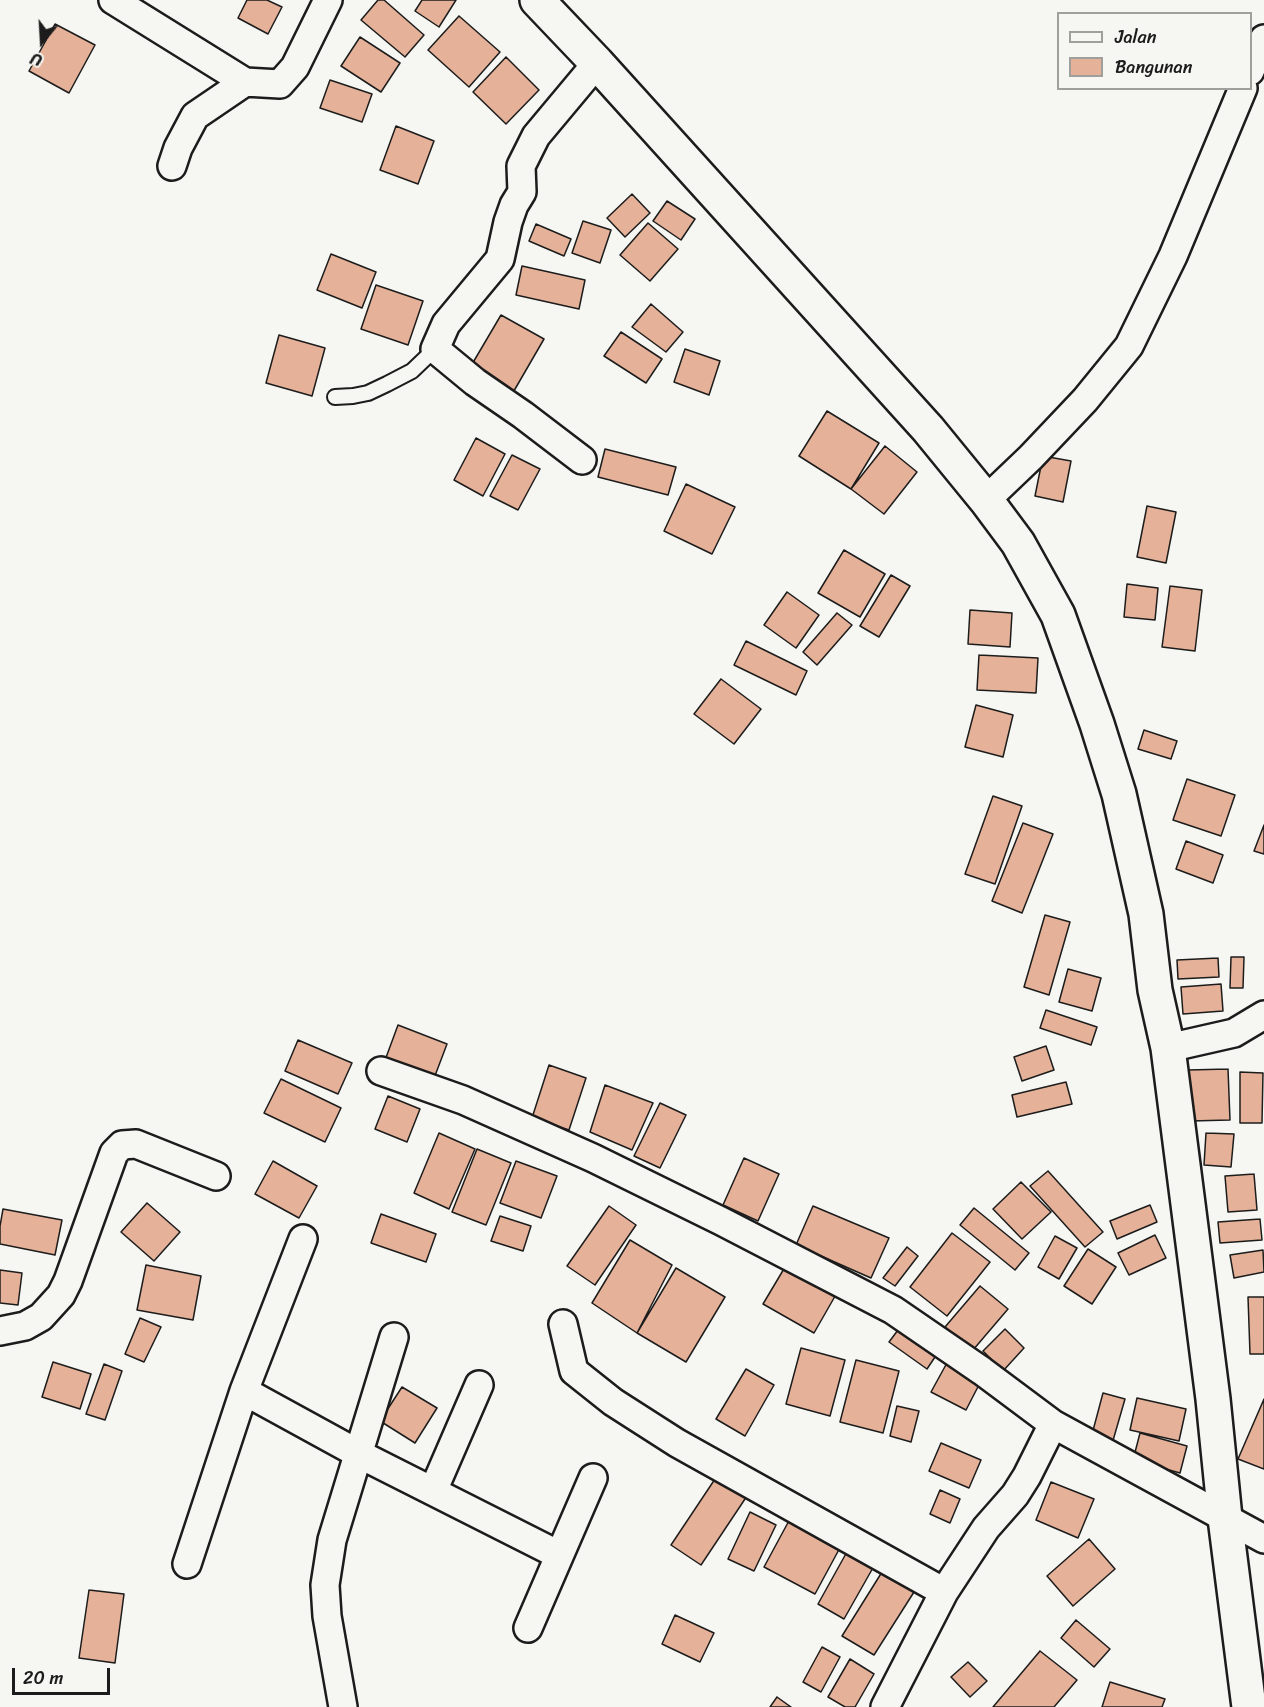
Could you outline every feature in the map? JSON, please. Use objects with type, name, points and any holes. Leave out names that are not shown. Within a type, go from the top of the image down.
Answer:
[{"type":"street","points":[[113,0],[244,82],[280,84],[295,67],[328,0]]},
{"type":"street","points":[[537,0],[597,63],[928,429],[1018,543],[1058,615],[1119,794],[1146,914],[1155,990],[1168,1048],[1213,1399],[1225,1518],[1249,1707]]},
{"type":"street","points":[[1252,69],[1264,39]]},
{"type":"street","points":[[582,460],[475,382],[435,349],[446,324],[500,259],[508,222],[522,192],[521,166],[536,136],[597,63]]},
{"type":"street","points":[[172,166],[178,148],[195,116],[244,82]]},
{"type":"street","points":[[986,500],[1078,408],[1129,346],[1173,256],[1242,90]]},
{"type":"street","points":[[1168,1048],[1234,1033],[1264,1015]]},
{"type":"street","points":[[381,1071],[463,1100],[593,1158],[893,1310],[982,1371],[1053,1424],[1264,1539]]},
{"type":"street","points":[[0,1331],[25,1326],[41,1317],[61,1295],[114,1153],[122,1145],[136,1144],[216,1176]]},
{"type":"street","points":[[187,1564],[244,1391],[303,1239]]},
{"type":"street","points":[[563,1324],[574,1371],[614,1402],[677,1443],[944,1592]]},
{"type":"street","points":[[343,1707],[327,1616],[325,1585],[332,1540],[394,1337]]},
{"type":"street","points":[[432,1491],[479,1385]]},
{"type":"street","points":[[244,1391],[359,1454],[559,1555]]},
{"type":"street","points":[[885,1707],[944,1592],[986,1528],[1015,1495],[1053,1424]]},
{"type":"street","points":[[528,1628],[593,1478]]},
{"type":"lane","points":[[335,397],[368,393],[387,384],[412,371],[435,349]]},
{"type":"building","points":[[247,0],[267,0],[282,7],[268,34],[238,18]]},
{"type":"building","points":[[378,0],[384,0],[424,35],[405,57],[361,20]]},
{"type":"building","points":[[422,0],[456,0],[439,27],[415,11]]},
{"type":"building","points":[[459,16],[500,52],[469,87],[428,50]]},
{"type":"building","points":[[55,24],[95,45],[69,93],[29,71]]},
{"type":"building","points":[[360,37],[400,63],[381,92],[341,66]]},
{"type":"building","points":[[506,57],[539,90],[506,124],[473,92]]},
{"type":"building","points":[[330,80],[372,94],[362,122],[320,108]]},
{"type":"building","points":[[396,126],[434,141],[418,184],[380,170]]},
{"type":"building","points":[[632,194],[650,213],[625,237],[607,218]]},
{"type":"building","points":[[667,201],[695,219],[681,240],[653,221]]},
{"type":"building","points":[[583,221],[611,230],[600,263],[572,253]]},
{"type":"building","points":[[648,223],[678,249],[650,281],[620,255]]},
{"type":"building","points":[[536,224],[571,239],[564,256],[529,241]]},
{"type":"building","points":[[331,254],[376,272],[362,308],[317,290]]},
{"type":"building","points":[[522,266],[585,280],[579,309],[516,295]]},
{"type":"building","points":[[376,285],[423,301],[408,345],[361,329]]},
{"type":"building","points":[[651,304],[683,332],[666,352],[632,327]]},
{"type":"building","points":[[501,315],[544,339],[511,396],[468,371]]},
{"type":"building","points":[[621,332],[662,359],[646,383],[604,356]]},
{"type":"building","points":[[279,335],[325,348],[312,396],[266,383]]},
{"type":"building","points":[[685,349],[720,361],[709,395],[674,382]]},
{"type":"building","points":[[827,411],[879,443],[851,489],[799,456]]},
{"type":"building","points":[[476,438],[505,454],[483,496],[454,480]]},
{"type":"building","points":[[885,446],[917,472],[884,514],[851,489]]},
{"type":"building","points":[[605,449],[676,467],[668,495],[598,477]]},
{"type":"building","points":[[512,455],[540,469],[518,510],[490,496]]},
{"type":"building","points":[[1043,456],[1071,461],[1063,502],[1035,496]]},
{"type":"building","points":[[686,484],[735,507],[712,554],[664,531]]},
{"type":"building","points":[[1147,506],[1176,512],[1166,563],[1137,557]]},
{"type":"building","points":[[844,550],[885,574],[860,617],[818,593]]},
{"type":"building","points":[[891,575],[910,586],[879,637],[860,626]]},
{"type":"building","points":[[1127,584],[1158,588],[1155,620],[1124,617]]},
{"type":"building","points":[[1170,586],[1202,590],[1195,651],[1162,647]]},
{"type":"building","points":[[787,592],[819,615],[796,648],[764,625]]},
{"type":"building","points":[[970,610],[1012,613],[1010,647],[968,644]]},
{"type":"building","points":[[837,613],[852,625],[817,665],[803,652]]},
{"type":"building","points":[[746,641],[807,671],[796,695],[734,665]]},
{"type":"building","points":[[979,655],[1038,658],[1036,693],[977,690]]},
{"type":"building","points":[[721,679],[761,709],[734,744],[694,714]]},
{"type":"building","points":[[976,705],[1013,715],[1003,757],[965,747]]},
{"type":"building","points":[[1144,730],[1177,741],[1171,759],[1138,749]]},
{"type":"building","points":[[1187,779],[1235,795],[1221,836],[1173,820]]},
{"type":"building","points":[[993,796],[1022,806],[995,884],[965,874]]},
{"type":"building","points":[[1023,823],[1053,834],[1022,913],[992,901]]},
{"type":"building","points":[[1264,825],[1264,854],[1254,851]]},
{"type":"building","points":[[1186,841],[1223,855],[1213,883],[1176,869]]},
{"type":"building","points":[[1045,915],[1070,922],[1049,995],[1024,987]]},
{"type":"building","points":[[1231,957],[1244,957],[1243,988],[1230,988]]},
{"type":"building","points":[[1218,958],[1219,977],[1178,979],[1177,960]]},
{"type":"building","points":[[1068,969],[1101,978],[1092,1011],[1059,1002]]},
{"type":"building","points":[[1221,984],[1223,1011],[1183,1014],[1181,987]]},
{"type":"building","points":[[1046,1010],[1097,1027],[1091,1045],[1040,1028]]},
{"type":"building","points":[[398,1025],[447,1044],[433,1081],[384,1063]]},
{"type":"building","points":[[298,1040],[352,1063],[338,1094],[285,1071]]},
{"type":"building","points":[[1046,1046],[1054,1070],[1022,1081],[1014,1057]]},
{"type":"building","points":[[549,1065],[586,1078],[569,1130],[532,1118]]},
{"type":"building","points":[[1228,1069],[1230,1120],[1190,1121],[1188,1070]]},
{"type":"building","points":[[1240,1072],[1263,1073],[1262,1123],[1240,1123]]},
{"type":"building","points":[[281,1079],[341,1108],[325,1142],[264,1113]]},
{"type":"building","points":[[1066,1082],[1072,1104],[1017,1117],[1012,1095]]},
{"type":"building","points":[[605,1085],[653,1103],[632,1150],[590,1132]]},
{"type":"building","points":[[388,1096],[420,1109],[407,1142],[375,1129]]},
{"type":"building","points":[[660,1103],[686,1115],[660,1168],[634,1156]]},
{"type":"building","points":[[439,1133],[475,1149],[449,1209],[414,1193]]},
{"type":"building","points":[[1206,1133],[1234,1134],[1231,1167],[1204,1165]]},
{"type":"building","points":[[477,1149],[511,1163],[486,1225],[452,1212]]},
{"type":"building","points":[[744,1158],[779,1174],[758,1221],[723,1205]]},
{"type":"building","points":[[273,1161],[317,1186],[299,1218],[255,1194]]},
{"type":"building","points":[[516,1161],[557,1176],[541,1218],[500,1203]]},
{"type":"building","points":[[1048,1171],[1103,1232],[1085,1247],[1030,1186]]},
{"type":"building","points":[[1254,1174],[1257,1210],[1228,1212],[1225,1176]]},
{"type":"building","points":[[1021,1182],[1051,1212],[1022,1239],[993,1209]]},
{"type":"building","points":[[147,1203],[180,1232],[154,1261],[121,1232]]},
{"type":"building","points":[[1150,1205],[1157,1222],[1117,1239],[1110,1221]]},
{"type":"building","points":[[609,1206],[636,1225],[595,1285],[567,1266]]},
{"type":"building","points":[[813,1206],[889,1238],[871,1278],[796,1245]]},
{"type":"building","points":[[974,1208],[1029,1253],[1015,1270],[960,1225]]},
{"type":"building","points":[[3,1209],[62,1220],[55,1255],[0,1244]]},
{"type":"building","points":[[381,1214],[436,1234],[426,1262],[371,1243]]},
{"type":"building","points":[[500,1216],[531,1226],[523,1251],[491,1241]]},
{"type":"building","points":[[1260,1219],[1262,1240],[1220,1243],[1218,1222]]},
{"type":"building","points":[[952,1233],[990,1262],[947,1316],[910,1287]]},
{"type":"building","points":[[1155,1235],[1166,1258],[1129,1275],[1118,1253]]},
{"type":"building","points":[[1055,1236],[1077,1248],[1059,1279],[1038,1267]]},
{"type":"building","points":[[630,1240],[672,1265],[637,1333],[592,1303]]},
{"type":"building","points":[[907,1247],[918,1256],[895,1286],[883,1278]]},
{"type":"building","points":[[1088,1249],[1116,1267],[1092,1304],[1064,1286]]},
{"type":"building","points":[[1263,1250],[1264,1272],[1234,1278],[1230,1255]]},
{"type":"building","points":[[788,1262],[838,1291],[814,1333],[763,1304]]},
{"type":"building","points":[[146,1265],[201,1276],[193,1320],[137,1310]]},
{"type":"building","points":[[676,1268],[725,1297],[686,1362],[637,1333]]},
{"type":"building","points":[[0,1270],[22,1273],[18,1305],[0,1303]]},
{"type":"building","points":[[980,1286],[1008,1309],[973,1350],[945,1327]]},
{"type":"building","points":[[1248,1297],[1264,1297],[1264,1354],[1250,1354]]},
{"type":"building","points":[[140,1318],[161,1327],[144,1362],[125,1354]]},
{"type":"building","points":[[1005,1329],[1024,1348],[1003,1371],[983,1351]]},
{"type":"building","points":[[898,1330],[935,1357],[927,1369],[889,1342]]},
{"type":"building","points":[[801,1348],[845,1360],[830,1416],[786,1404]]},
{"type":"building","points":[[856,1360],[899,1371],[883,1433],[840,1422]]},
{"type":"building","points":[[948,1361],[982,1379],[966,1410],[931,1392]]},
{"type":"building","points":[[53,1362],[91,1374],[80,1409],[42,1397]]},
{"type":"building","points":[[104,1364],[122,1371],[105,1420],[86,1414]]},
{"type":"building","points":[[746,1369],[774,1385],[745,1436],[716,1419]]},
{"type":"building","points":[[402,1387],[437,1408],[415,1443],[380,1421]]},
{"type":"building","points":[[1103,1393],[1125,1399],[1112,1444],[1091,1438]]},
{"type":"building","points":[[1137,1398],[1186,1409],[1179,1441],[1130,1430]]},
{"type":"building","points":[[1264,1399],[1264,1469],[1238,1459]]},
{"type":"building","points":[[897,1406],[919,1411],[911,1442],[890,1436]]},
{"type":"building","points":[[1140,1433],[1187,1446],[1180,1473],[1133,1460]]},
{"type":"building","points":[[941,1443],[981,1460],[969,1488],[929,1471]]},
{"type":"building","points":[[717,1476],[747,1496],[701,1565],[671,1545]]},
{"type":"building","points":[[1051,1482],[1094,1499],[1078,1538],[1036,1520]]},
{"type":"building","points":[[940,1490],[960,1499],[950,1523],[930,1514]]},
{"type":"building","points":[[750,1512],[776,1525],[754,1571],[728,1559]]},
{"type":"building","points":[[791,1517],[842,1544],[815,1594],[764,1567]]},
{"type":"building","points":[[1089,1539],[1115,1569],[1073,1606],[1047,1576]]},
{"type":"building","points":[[848,1550],[874,1566],[844,1619],[818,1604]]},
{"type":"building","points":[[882,1572],[914,1592],[874,1655],[842,1636]]},
{"type":"building","points":[[89,1590],[124,1594],[115,1663],[79,1658]]},
{"type":"building","points":[[675,1615],[714,1633],[700,1662],[662,1644]]},
{"type":"building","points":[[1076,1620],[1110,1649],[1094,1667],[1061,1638]]},
{"type":"building","points":[[822,1647],[840,1657],[821,1692],[803,1682]]},
{"type":"building","points":[[1040,1651],[1077,1680],[1054,1707],[993,1707]]},
{"type":"building","points":[[850,1659],[874,1674],[855,1707],[845,1707],[828,1697]]},
{"type":"building","points":[[968,1662],[987,1681],[970,1697],[951,1677]]},
{"type":"building","points":[[1110,1682],[1165,1699],[1162,1707],[1102,1707]]},
{"type":"building","points":[[777,1697],[791,1707],[770,1707]]}]
